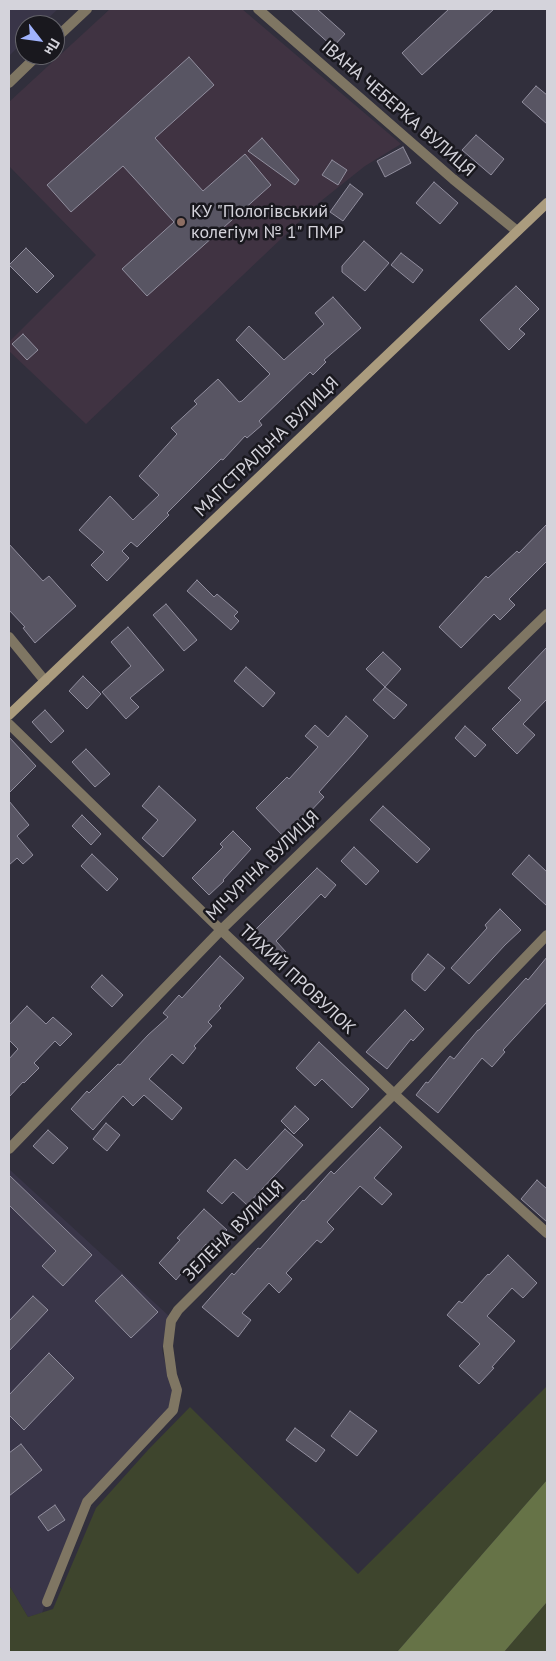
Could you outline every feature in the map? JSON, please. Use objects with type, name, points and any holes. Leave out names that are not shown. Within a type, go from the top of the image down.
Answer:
[{"type":"main road","name":"МАГІСТРАЛЬНА ВУЛИЦЯ","points":[[9,715],[547,203]]},
{"type":"street","points":[[65,30],[87,9]]},
{"type":"street","name":"ІВАНА ЧЕБЕРКА ВУЛИЦЯ","points":[[258,9],[453,179],[517,232]]},
{"type":"street","points":[[9,83],[28,65]]},
{"type":"street","name":"МІЧУРІНА ВУЛИЦЯ","points":[[9,1149],[220,930],[547,614]]},
{"type":"street","points":[[9,637],[45,681]]},
{"type":"street","name":"ТИХИЙ ПРОВУЛОК","points":[[9,724],[220,930],[394,1094],[547,1233]]},
{"type":"street","name":"ЗЕЛЕНА ВУЛИЦЯ","points":[[48,1602],[87,1502],[173,1410],[177,1390],[172,1375],[168,1346],[172,1321],[178,1310],[394,1094],[547,935]]},
{"type":"shaded area","points":[[9,9],[58,9],[52,15],[15,15],[15,50],[9,56]]},
{"type":"shaded area","name":"КУ \"Пологівський колегіум № 1\" ПМР","points":[[110,9],[242,9],[401,144],[365,166],[321,201],[86,424],[9,351],[9,342],[96,255],[9,166],[9,102],[49,65],[65,65],[65,50]]},
{"type":"shaded area","points":[[9,1169],[169,1316],[162,1350],[172,1390],[169,1409],[84,1501],[56,1571],[42,1613],[28,1617],[9,1585]]},
{"type":"green space","points":[[547,1386],[547,1480],[397,1652],[9,1652],[9,1585],[28,1617],[53,1609],[96,1508],[190,1407],[358,1574]]},
{"type":"green space","points":[[547,1480],[547,1602],[504,1652],[397,1652]]},
{"type":"green space","points":[[547,1602],[547,1652],[504,1652]]},
{"type":"building","points":[[291,9],[317,9],[345,34],[333,47]]},
{"type":"building","points":[[449,9],[494,9],[422,75],[402,53]]},
{"type":"building","points":[[189,57],[214,85],[155,138],[203,191],[245,154],[271,185],[147,296],[122,269],[174,222],[123,166],[71,212],[47,185]]},
{"type":"building","points":[[536,86],[547,95],[547,124],[522,102]]},
{"type":"building","points":[[476,135],[504,159],[491,175],[462,150]]},
{"type":"building","points":[[262,138],[299,180],[295,185],[248,151]]},
{"type":"building","points":[[403,147],[411,163],[385,177],[377,161]]},
{"type":"building","points":[[332,160],[347,170],[338,185],[322,175]]},
{"type":"building","points":[[434,182],[458,203],[440,224],[416,203]]},
{"type":"building","points":[[350,184],[363,194],[343,221],[330,212]]},
{"type":"building","points":[[364,241],[389,263],[365,291],[342,272],[342,266]]},
{"type":"building","points":[[26,248],[54,276],[37,293],[9,265]]},
{"type":"building","points":[[401,253],[423,270],[413,283],[391,265]]},
{"type":"building","points":[[516,286],[539,309],[519,329],[525,334],[509,350],[480,320]]},
{"type":"building","points":[[333,297],[361,328],[324,360],[326,362],[313,375],[310,372],[259,421],[262,425],[247,438],[245,436],[223,460],[221,459],[167,513],[169,515],[137,547],[131,542],[122,551],[129,558],[107,581],[91,565],[104,552],[79,530],[110,496],[133,520],[159,495],[139,476],[177,434],[171,428],[197,404],[194,401],[218,379],[239,402],[270,374],[236,340],[249,326],[284,360],[324,324],[315,313]]},
{"type":"building","points":[[23,334],[38,350],[27,360],[12,344]]},
{"type":"building","points":[[547,524],[547,561],[509,599],[515,605],[500,620],[494,614],[461,648],[439,627],[486,576],[488,578],[517,551],[519,553]]},
{"type":"building","points":[[9,544],[43,581],[49,576],[76,606],[35,643],[23,628],[25,627],[9,610]]},
{"type":"building","points":[[197,580],[214,597],[217,594],[238,612],[234,616],[239,621],[231,630],[187,591]]},
{"type":"building","points":[[166,604],[197,640],[184,651],[153,615]]},
{"type":"building","points":[[128,627],[164,670],[130,698],[139,707],[126,719],[102,692],[131,666],[111,642]]},
{"type":"building","points":[[547,647],[547,699],[523,724],[535,735],[517,754],[492,729],[521,700],[508,688]]},
{"type":"building","points":[[383,652],[401,669],[385,687],[366,669]]},
{"type":"building","points":[[246,667],[275,693],[263,707],[234,681]]},
{"type":"building","points":[[83,676],[101,694],[87,709],[69,691]]},
{"type":"building","points":[[385,687],[407,705],[394,719],[373,700]]},
{"type":"building","points":[[45,710],[64,731],[51,743],[32,722]]},
{"type":"building","points":[[346,716],[368,736],[319,792],[324,797],[285,838],[256,808],[287,777],[289,779],[318,747],[305,736],[315,725],[328,737]]},
{"type":"building","points":[[465,726],[486,745],[475,757],[455,738]]},
{"type":"building","points":[[9,737],[36,766],[9,793]]},
{"type":"building","points":[[86,749],[110,774],[95,787],[72,762]]},
{"type":"building","points":[[159,786],[196,820],[163,857],[142,838],[158,820],[142,806]]},
{"type":"building","points":[[9,801],[29,825],[17,836],[33,855],[23,864],[17,858],[9,865]]},
{"type":"building","points":[[383,806],[430,849],[417,863],[370,820]]},
{"type":"building","points":[[82,815],[101,834],[91,845],[72,826]]},
{"type":"building","points":[[233,831],[251,849],[224,881],[209,895],[192,878],[223,847],[220,844]]},
{"type":"building","points":[[354,847],[379,871],[366,885],[341,861]]},
{"type":"building","points":[[92,854],[118,879],[107,891],[81,866]]},
{"type":"building","points":[[529,855],[547,872],[547,906],[512,874]]},
{"type":"building","points":[[317,868],[336,885],[325,898],[321,894],[276,941],[286,952],[275,961],[250,935]]},
{"type":"building","points":[[500,909],[521,930],[469,984],[451,968],[487,928],[485,925]]},
{"type":"building","points":[[428,954],[445,968],[425,991],[412,980],[412,974]]},
{"type":"building","points":[[220,956],[244,978],[219,1006],[221,1008],[208,1022],[212,1026],[194,1046],[196,1048],[183,1064],[172,1054],[149,1079],[182,1108],[172,1120],[144,1095],[133,1106],[123,1096],[93,1130],[71,1109],[87,1091],[89,1093],[118,1064],[120,1065],[168,1017],[163,1013],[179,995],[182,998]]},
{"type":"building","points":[[547,957],[547,1002],[503,1050],[505,1052],[492,1067],[482,1058],[438,1113],[416,1095],[450,1056],[454,1059],[478,1030],[526,978],[528,980]]},
{"type":"building","points":[[102,975],[123,995],[112,1007],[91,987]]},
{"type":"building","points":[[27,1006],[46,1024],[53,1017],[72,1034],[60,1046],[55,1041],[34,1063],[39,1068],[9,1097],[9,1059],[18,1049],[9,1040],[9,1025]]},
{"type":"building","points":[[405,1010],[424,1029],[413,1041],[411,1039],[387,1069],[366,1052]]},
{"type":"building","points":[[319,1042],[369,1089],[352,1108],[322,1079],[315,1086],[296,1068]]},
{"type":"building","points":[[295,1106],[309,1119],[294,1134],[281,1121]]},
{"type":"building","points":[[106,1123],[120,1135],[107,1151],[93,1139]]},
{"type":"building","points":[[380,1127],[402,1147],[374,1178],[392,1194],[382,1205],[360,1186],[327,1222],[334,1229],[321,1243],[317,1240],[286,1273],[292,1279],[279,1293],[269,1283],[242,1313],[251,1320],[238,1337],[202,1307],[232,1273],[234,1275],[258,1248],[260,1249],[331,1171],[334,1174]]},
{"type":"building","points":[[285,1129],[303,1145],[247,1205],[233,1192],[222,1204],[207,1191],[235,1159],[247,1170]]},
{"type":"building","points":[[48,1130],[68,1148],[53,1164],[33,1146]]},
{"type":"building","points":[[9,1175],[92,1255],[63,1286],[42,1266],[56,1251],[9,1205]]},
{"type":"building","points":[[537,1180],[547,1189],[547,1222],[521,1199]]},
{"type":"building","points":[[204,1209],[227,1230],[211,1247],[206,1244],[176,1280],[159,1263],[180,1240],[177,1238]]},
{"type":"building","points":[[508,1255],[537,1283],[523,1298],[512,1288],[487,1316],[515,1341],[479,1384],[459,1366],[480,1344],[447,1315],[459,1301],[462,1303]]},
{"type":"building","points":[[122,1275],[158,1312],[131,1338],[95,1301]]},
{"type":"building","points":[[33,1296],[48,1310],[9,1351],[9,1321]]},
{"type":"building","points":[[49,1353],[74,1378],[24,1430],[9,1415],[9,1395]]},
{"type":"building","points":[[350,1411],[377,1431],[357,1456],[331,1436]]},
{"type":"building","points":[[295,1428],[325,1450],[316,1462],[286,1440]]},
{"type":"building","points":[[21,1444],[42,1470],[9,1496],[9,1453]]},
{"type":"building","points":[[55,1505],[65,1520],[48,1531],[38,1517]]},
{"type":"place","name":"КУ \"Пологівський колегіум № 1\" ПМР","points":[[181,222]]}]
